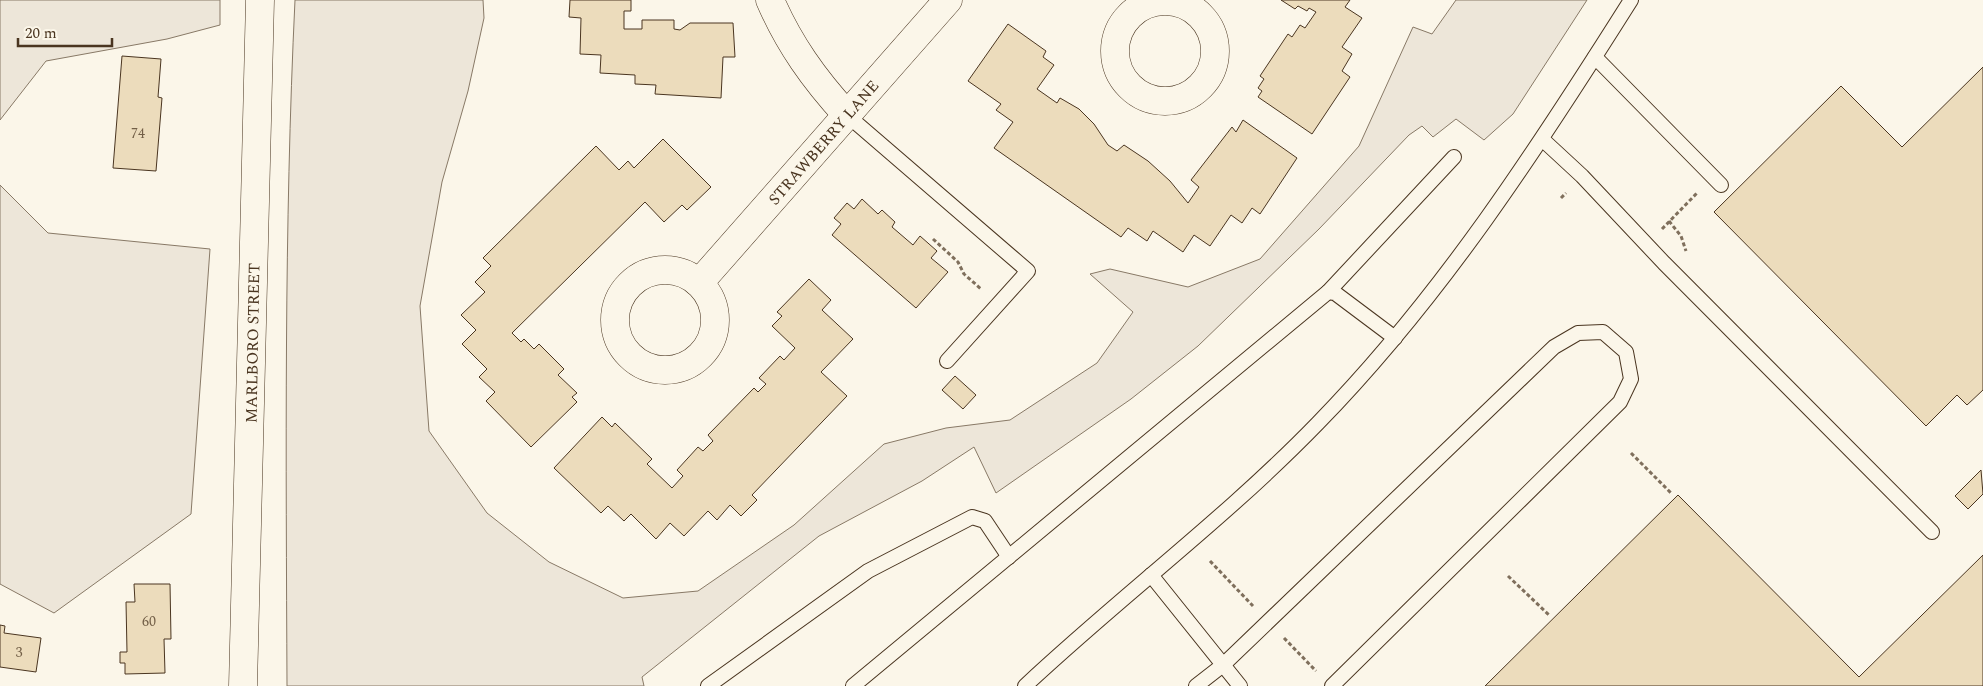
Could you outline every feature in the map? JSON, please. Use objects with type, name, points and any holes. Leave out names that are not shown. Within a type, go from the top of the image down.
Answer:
[{"type":"street","name":"MARLBORO STREET","points":[[243,686],[260,0]]},
{"type":"street","points":[[770,0],[797,54],[821,87],[847,115]]},
{"type":"street","name":"STRAWBERRY LANE","points":[[699,283],[948,0]]},
{"type":"lane","points":[[1025,686],[1274,467],[1355,384],[1395,338],[1470,242],[1542,139],[1631,0]]},
{"type":"lane","points":[[1595,57],[1716,181]]},
{"type":"lane","points":[[847,115],[1028,271],[947,361]]},
{"type":"lane","points":[[1542,139],[1582,176],[1647,245],[1932,532]]},
{"type":"lane","points":[[854,686],[1328,292],[1454,157]]},
{"type":"lane","points":[[1328,292],[1335,293],[1395,338]]},
{"type":"lane","points":[[1196,686],[1223,665],[1554,347],[1578,333],[1603,332],[1626,352],[1632,379],[1620,402],[1332,686]]},
{"type":"lane","points":[[708,686],[868,571],[972,517],[985,521],[1009,557]]},
{"type":"lane","points":[[1151,575],[1240,686]]},
{"type":"path","points":[[1647,245],[1716,181]]},
{"type":"path","points":[[933,239],[958,262],[964,274]]},
{"type":"path","points":[[1631,453],[1671,493]]},
{"type":"path","points":[[1210,561],[1257,610]]},
{"type":"path","points":[[1508,576],[1549,615]]},
{"type":"path","points":[[1284,637],[1319,674]]},
{"type":"shaded area","points":[[0,0],[220,0],[220,25],[167,39],[46,61],[0,120]]},
{"type":"shaded area","points":[[295,0],[483,0],[484,18],[468,91],[442,182],[420,306],[429,431],[487,513],[549,562],[623,598],[698,591],[794,525],[884,444],[946,428],[1010,420],[1097,363],[1133,312],[1090,274],[1110,269],[1188,287],[1260,259],[1359,146],[1413,27],[1432,34],[1456,0],[1587,0],[1513,114],[1484,140],[1456,119],[1433,137],[1422,126],[1409,135],[1319,229],[1198,346],[1131,399],[996,493],[974,447],[922,481],[819,536],[642,677],[644,686],[287,686],[287,257]]},
{"type":"shaded area","points":[[0,185],[48,233],[210,249],[191,514],[54,613],[0,584]]},
{"type":"building","points":[[570,0],[631,0],[631,11],[624,11],[624,29],[642,29],[642,20],[674,20],[674,29],[680,30],[690,23],[733,23],[735,57],[723,57],[721,98],[655,94],[656,85],[635,84],[635,75],[600,73],[601,55],[580,54],[581,18],[569,17]]},
{"type":"building","points":[[1281,0],[1350,0],[1345,7],[1362,18],[1342,47],[1352,54],[1342,71],[1350,77],[1312,134],[1258,97],[1262,91],[1258,88],[1264,79],[1260,76],[1288,34],[1292,37],[1300,25],[1305,28],[1316,12],[1309,8],[1307,11],[1298,6],[1295,9]]},
{"type":"building","points":[[1008,24],[1046,51],[1043,57],[1054,65],[1037,89],[1057,103],[1060,98],[1079,109],[1094,124],[1108,145],[1117,151],[1124,145],[1148,161],[1170,181],[1188,203],[1199,187],[1191,180],[1232,127],[1236,132],[1243,120],[1297,158],[1260,214],[1252,208],[1242,223],[1231,215],[1210,246],[1194,235],[1183,252],[1153,231],[1147,241],[1128,228],[1121,237],[994,148],[1013,122],[996,110],[1001,104],[968,81]]},
{"type":"building","points":[[122,56],[161,59],[158,97],[162,98],[156,171],[113,168]]},
{"type":"building","points":[[1983,67],[1983,390],[1967,405],[1957,395],[1926,426],[1714,212],[1841,86],[1902,147]]},
{"type":"building","points":[[663,139],[711,187],[687,210],[682,205],[664,222],[645,202],[512,333],[521,342],[524,339],[534,349],[539,344],[564,369],[558,375],[577,393],[572,397],[577,402],[531,447],[486,401],[495,392],[479,377],[487,369],[462,344],[476,330],[461,315],[485,292],[475,282],[491,266],[483,258],[596,146],[619,170],[628,161],[634,168]]},
{"type":"building","points":[[862,199],[878,214],[882,210],[895,222],[892,227],[913,245],[920,236],[937,251],[931,258],[948,272],[916,308],[832,235],[841,224],[834,218],[847,203],[854,209]]},
{"type":"building","points":[[809,279],[831,300],[822,310],[853,339],[821,372],[847,396],[752,495],[757,500],[741,516],[730,505],[717,520],[708,511],[684,536],[670,523],[656,539],[631,514],[624,521],[608,506],[601,513],[554,468],[602,417],[612,427],[615,423],[652,459],[647,464],[672,488],[683,476],[677,470],[698,447],[703,451],[713,441],[708,435],[754,388],[758,392],[766,384],[759,378],[780,356],[784,360],[795,348],[772,326],[782,316],[777,312]]},
{"type":"building","points":[[955,376],[976,395],[963,409],[942,390]]},
{"type":"building","points":[[1981,470],[1983,494],[1968,509],[1955,496]]},
{"type":"building","points":[[1678,495],[1859,677],[1983,555],[1983,686],[1485,686]]},
{"type":"building","points":[[134,584],[170,584],[171,639],[164,639],[165,673],[125,674],[125,663],[120,663],[120,652],[127,652],[126,602],[135,602]]},
{"type":"building","points":[[0,625],[5,626],[4,633],[41,638],[36,672],[0,667]]}]
